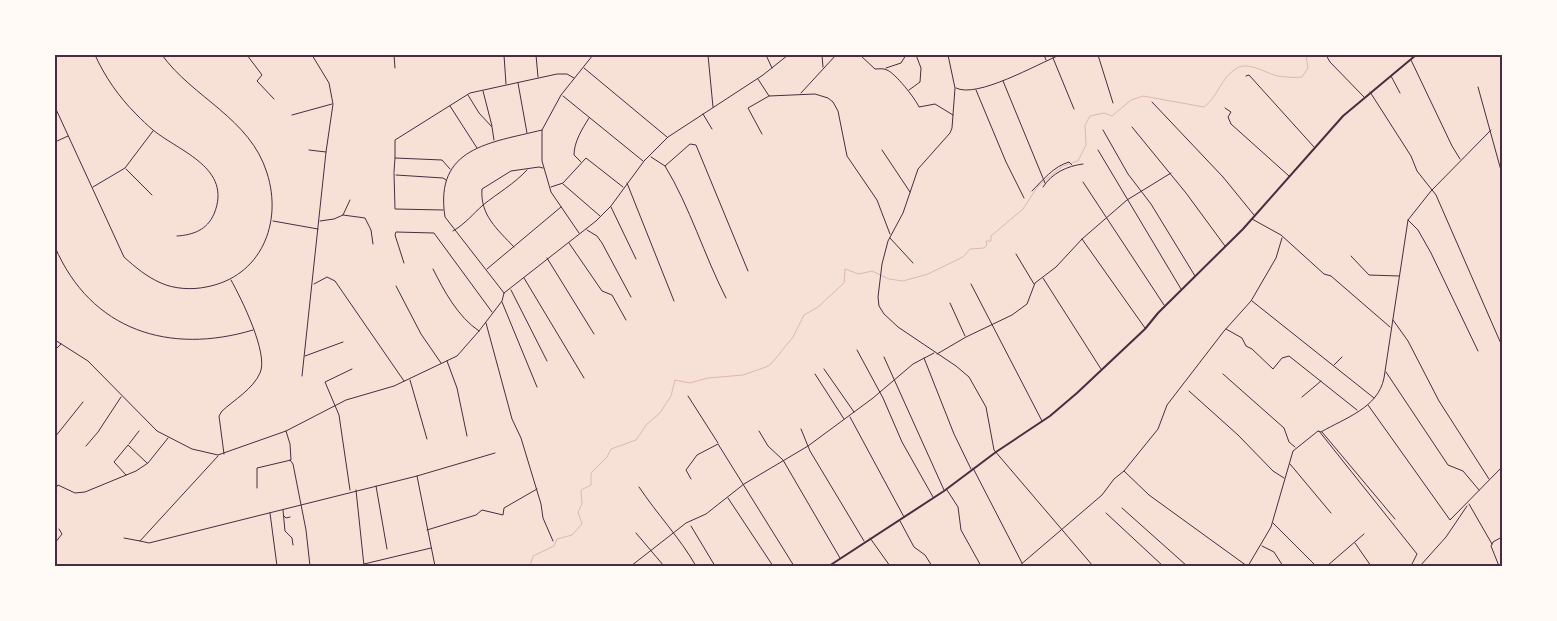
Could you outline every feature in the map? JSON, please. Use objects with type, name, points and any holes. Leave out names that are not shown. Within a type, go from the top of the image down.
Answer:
[{"type":"street","points":[[94,55],[113,88],[154,131],[199,160],[216,184],[217,206],[213,217],[200,231],[177,236]]},
{"type":"street","points":[[55,107],[124,257],[138,270],[162,284],[198,289],[231,279],[256,258],[266,240],[272,221],[272,190],[267,171],[254,146],[236,123],[187,82],[162,55]]},
{"type":"street","points":[[247,55],[262,76],[257,81],[274,99]]},
{"type":"street","points":[[302,376],[326,152],[334,104],[329,83],[312,55]]},
{"type":"street","points":[[394,55],[395,68]]},
{"type":"street","points":[[504,55],[506,84]]},
{"type":"street","points":[[536,55],[538,78]]},
{"type":"street","points":[[580,234],[550,188],[543,169],[542,130],[561,95],[593,55]]},
{"type":"street","points":[[708,55],[713,108]]},
{"type":"street","points":[[766,55],[772,68]]},
{"type":"street","points":[[504,293],[511,290],[547,258],[601,216],[611,206],[623,187],[644,161],[668,137],[758,79],[788,55]]},
{"type":"street","points":[[822,55],[823,68]]},
{"type":"street","points":[[800,93],[836,55]]},
{"type":"street","points":[[860,55],[875,69],[886,69],[902,63],[906,55]]},
{"type":"street","points":[[909,90],[920,82],[921,68],[916,55]]},
{"type":"street","points":[[948,55],[955,88],[954,116],[950,133],[923,162],[916,173],[903,214],[890,236],[884,255],[878,297],[884,314],[904,332],[964,373],[981,395],[988,414],[991,443],[996,452],[1093,566]]},
{"type":"street","points":[[1044,55],[1046,60]]},
{"type":"street","points":[[955,88],[961,91],[976,90],[1060,55]]},
{"type":"street","points":[[1098,55],[1112,103]]},
{"type":"street","points":[[1326,55],[1330,62],[1364,97]]},
{"type":"street","points":[[829,566],[934,498],[972,469],[1042,421],[1077,393],[1145,329],[1165,306],[1252,219],[1343,116],[1416,55]]},
{"type":"street","points":[[1053,58],[1074,109]]},
{"type":"street","points":[[1411,59],[1460,159]]},
{"type":"street","points":[[583,67],[668,137]]},
{"type":"street","points":[[886,69],[909,90],[919,106],[935,104],[954,116]]},
{"type":"street","points":[[444,210],[395,209],[394,148],[398,137],[468,94],[557,74],[567,74],[574,78]]},
{"type":"street","points":[[1246,76],[1249,75],[1314,148]]},
{"type":"street","points":[[1391,76],[1400,93]]},
{"type":"street","points":[[758,79],[769,96]]},
{"type":"street","points":[[1003,80],[1045,183]]},
{"type":"street","points":[[518,83],[527,134]]},
{"type":"street","points":[[1478,87],[1502,174]]},
{"type":"street","points":[[483,90],[494,140]]},
{"type":"street","points":[[976,90],[1006,162],[1024,198]]},
{"type":"street","points":[[1370,92],[1430,190],[1436,196],[1502,346]]},
{"type":"street","points":[[762,134],[748,108],[769,96],[800,93],[822,95],[833,102],[838,111],[847,156],[877,200],[890,236],[912,263]]},
{"type":"street","points":[[468,94],[479,113],[492,127]]},
{"type":"street","points":[[561,95],[644,161]]},
{"type":"street","points":[[1152,102],[1223,178],[1254,215]]},
{"type":"street","points":[[292,115],[334,104]]},
{"type":"street","points":[[449,105],[477,149]]},
{"type":"street","points":[[1225,108],[1231,112],[1228,117],[1231,124],[1290,177]]},
{"type":"street","points":[[702,114],[712,129]]},
{"type":"street","points":[[581,162],[574,155],[574,148],[580,132],[589,118]]},
{"type":"street","points":[[1132,127],[1171,173],[1225,246]]},
{"type":"street","points":[[504,293],[453,231],[445,218],[446,181],[450,169],[477,149],[494,140],[542,130]]},
{"type":"street","points":[[1103,130],[1128,174],[1142,190],[1195,276]]},
{"type":"street","points":[[1321,432],[1368,405],[1382,388],[1408,220],[1430,190],[1491,130]]},
{"type":"street","points":[[92,187],[125,168],[154,131]]},
{"type":"street","points":[[55,142],[69,136]]},
{"type":"street","points":[[665,166],[690,144],[696,145],[748,271]]},
{"type":"street","points":[[309,150],[326,152]]},
{"type":"street","points":[[882,150],[910,192]]},
{"type":"street","points":[[1098,150],[1181,290]]},
{"type":"street","points":[[650,156],[665,166],[676,184],[709,264],[726,298]]},
{"type":"street","points":[[395,158],[442,160],[450,169]]},
{"type":"street","points":[[550,188],[563,183],[586,158],[623,187]]},
{"type":"street","points":[[1032,192],[1044,179],[1069,162],[1072,165]]},
{"type":"street","points":[[1043,187],[1058,172],[1072,165],[1083,164]]},
{"type":"street","points":[[514,247],[496,227],[482,206],[482,188],[511,171],[539,167],[543,169]]},
{"type":"street","points":[[125,168],[152,195]]},
{"type":"street","points":[[453,231],[464,225],[482,206],[515,182],[527,170]]},
{"type":"street","points":[[394,173],[398,176],[443,178],[446,181]]},
{"type":"street","points":[[631,566],[686,523],[706,514],[744,484],[808,446],[854,413],[924,358],[1012,315],[1027,304],[1034,284],[1043,278],[1082,239],[1127,200],[1171,173]]},
{"type":"street","points":[[627,182],[674,301]]},
{"type":"street","points":[[1083,182],[1165,306]]},
{"type":"street","points":[[563,183],[601,216]]},
{"type":"street","points":[[343,215],[350,200]]},
{"type":"street","points":[[611,206],[636,259]]},
{"type":"street","points":[[486,270],[562,207]]},
{"type":"street","points":[[319,221],[334,219],[343,215],[364,218],[371,230],[373,244]]},
{"type":"street","points":[[1252,219],[1282,238],[1324,274],[1331,276],[1391,328]]},
{"type":"street","points":[[1408,220],[1418,230],[1431,253],[1478,351]]},
{"type":"street","points":[[272,221],[318,229]]},
{"type":"street","points":[[586,229],[597,236],[602,243],[631,297]]},
{"type":"street","points":[[404,263],[394,235],[396,232],[434,233],[492,312]]},
{"type":"street","points":[[1019,566],[1102,495],[1158,429],[1167,405],[1226,329],[1251,301],[1276,258],[1282,238]]},
{"type":"street","points":[[1082,239],[1145,329]]},
{"type":"street","points":[[568,242],[602,291],[612,295],[626,320]]},
{"type":"street","points":[[55,247],[71,277],[97,306],[144,334],[192,341],[226,337],[253,330]]},
{"type":"street","points":[[1016,254],[1034,284]]},
{"type":"street","points":[[1351,256],[1369,275],[1399,276]]},
{"type":"street","points":[[547,258],[594,334]]},
{"type":"street","points":[[433,269],[441,286],[468,324],[479,331]]},
{"type":"street","points":[[313,285],[327,277],[336,281],[404,382]]},
{"type":"street","points":[[524,278],[584,378]]},
{"type":"street","points":[[1043,278],[1102,370]]},
{"type":"street","points":[[224,454],[220,416],[222,410],[254,382],[261,370],[262,361],[245,304],[231,279]]},
{"type":"street","points":[[971,284],[1042,421]]},
{"type":"street","points":[[396,286],[421,334],[441,363]]},
{"type":"street","points":[[511,290],[547,361]]},
{"type":"street","points":[[55,340],[88,361],[148,425],[168,438],[192,449],[218,455],[286,430],[335,406],[404,382],[447,361],[464,350],[502,301],[504,293]]},
{"type":"street","points":[[502,301],[537,387]]},
{"type":"street","points":[[1251,301],[1334,365],[1374,399]]},
{"type":"street","points":[[950,302],[966,337]]},
{"type":"street","points":[[1392,319],[1408,341],[1440,401],[1490,479]]},
{"type":"street","points":[[486,322],[512,419],[521,438],[537,489],[542,518],[552,541]]},
{"type":"street","points":[[1226,329],[1242,338],[1246,346],[1252,349],[1273,369],[1282,358],[1289,356],[1322,380],[1358,411]]},
{"type":"street","points":[[304,356],[343,342]]},
{"type":"street","points":[[55,350],[62,344]]},
{"type":"street","points":[[857,350],[881,392],[902,442],[934,498]]},
{"type":"street","points":[[884,356],[945,490],[958,507],[961,530],[981,566]]},
{"type":"street","points":[[1334,365],[1342,357]]},
{"type":"street","points":[[924,358],[958,443],[1022,564]]},
{"type":"street","points":[[447,361],[457,388],[467,436]]},
{"type":"street","points":[[350,492],[341,427],[325,382],[352,369]]},
{"type":"street","points":[[824,369],[854,413]]},
{"type":"street","points":[[1385,372],[1448,466],[1463,471],[1480,490]]},
{"type":"street","points":[[815,374],[844,420]]},
{"type":"street","points":[[1223,374],[1284,428],[1289,442],[1296,448]]},
{"type":"street","points":[[410,379],[427,439]]},
{"type":"street","points":[[1302,397],[1322,380]]},
{"type":"street","points":[[1189,391],[1238,435],[1273,471],[1285,479]]},
{"type":"street","points":[[688,396],[794,566]]},
{"type":"street","points":[[86,446],[98,432],[121,397]]},
{"type":"street","points":[[55,437],[84,402]]},
{"type":"street","points":[[1368,405],[1448,518],[1452,519],[1502,467]]},
{"type":"street","points":[[849,416],[904,517]]},
{"type":"street","points":[[801,429],[808,446],[864,542]]},
{"type":"street","points":[[286,430],[291,449],[290,460],[302,504],[310,566]]},
{"type":"street","points":[[126,475],[114,462],[139,431]]},
{"type":"street","points":[[758,431],[768,446],[784,460],[840,558]]},
{"type":"street","points":[[1124,471],[1138,488],[1248,566],[1262,546],[1272,523],[1289,463],[1296,448],[1318,431]]},
{"type":"street","points":[[1318,431],[1321,432],[1395,519]]},
{"type":"street","points":[[1318,431],[1417,554],[1411,566]]},
{"type":"street","points":[[55,482],[58,486],[75,492],[85,492],[136,472],[148,463],[168,438]]},
{"type":"street","points":[[691,479],[686,470],[697,455],[718,444]]},
{"type":"street","points":[[128,445],[148,463]]},
{"type":"street","points":[[124,538],[149,543],[417,476],[495,453]]},
{"type":"street","points":[[140,541],[211,466],[218,455]]},
{"type":"street","points":[[257,488],[257,468],[290,460]]},
{"type":"street","points":[[1289,463],[1331,513]]},
{"type":"street","points":[[417,476],[435,566]]},
{"type":"street","points":[[376,485],[388,549]]},
{"type":"street","points":[[55,489],[58,486]]},
{"type":"street","points":[[640,487],[673,534],[684,545],[696,566]]},
{"type":"street","points":[[427,530],[476,516],[482,510],[503,515],[505,514],[504,508],[537,489]]},
{"type":"street","points":[[356,490],[364,565],[432,548]]},
{"type":"street","points":[[728,498],[773,566]]},
{"type":"street","points":[[1468,503],[1492,544],[1491,550],[1499,566]]},
{"type":"street","points":[[1420,566],[1451,530],[1468,503]]},
{"type":"street","points":[[1122,508],[1187,566]]},
{"type":"street","points":[[283,509],[285,531],[292,538],[294,545]]},
{"type":"street","points":[[270,512],[277,566]]},
{"type":"street","points":[[1106,513],[1163,566]]},
{"type":"street","points":[[283,515],[286,518],[290,517]]},
{"type":"street","points":[[899,520],[914,547],[925,555],[932,566]]},
{"type":"street","points":[[1272,523],[1316,566]]},
{"type":"street","points":[[691,526],[715,566]]},
{"type":"street","points":[[55,543],[62,534],[59,529]]},
{"type":"street","points":[[636,533],[664,566]]},
{"type":"street","points":[[1327,566],[1364,534]]},
{"type":"street","points":[[1492,544],[1502,537]]},
{"type":"street","points":[[870,538],[890,566]]},
{"type":"street","points":[[1354,542],[1371,566]]},
{"type":"street","points":[[1262,546],[1274,552],[1283,566]]},
{"type":"waterway","points":[[530,566],[533,556],[554,546],[557,539],[572,535],[582,524],[578,512],[582,504],[581,490],[591,485],[591,473],[607,457],[611,449],[636,440],[647,424],[660,413],[671,396],[675,380],[690,383],[708,378],[743,375],[766,367],[772,363],[793,337],[804,315],[818,307],[844,283],[845,269],[859,274],[872,271],[889,279],[903,281],[928,274],[963,257],[970,249],[984,248],[987,245],[986,241],[991,241],[991,236],[1023,209],[1038,186],[1063,166],[1078,161],[1086,145],[1085,125],[1090,116],[1104,113],[1112,116],[1131,100],[1143,96],[1204,107],[1213,98],[1227,76],[1237,68],[1247,66],[1278,76],[1302,77],[1308,68],[1306,55]]}]
